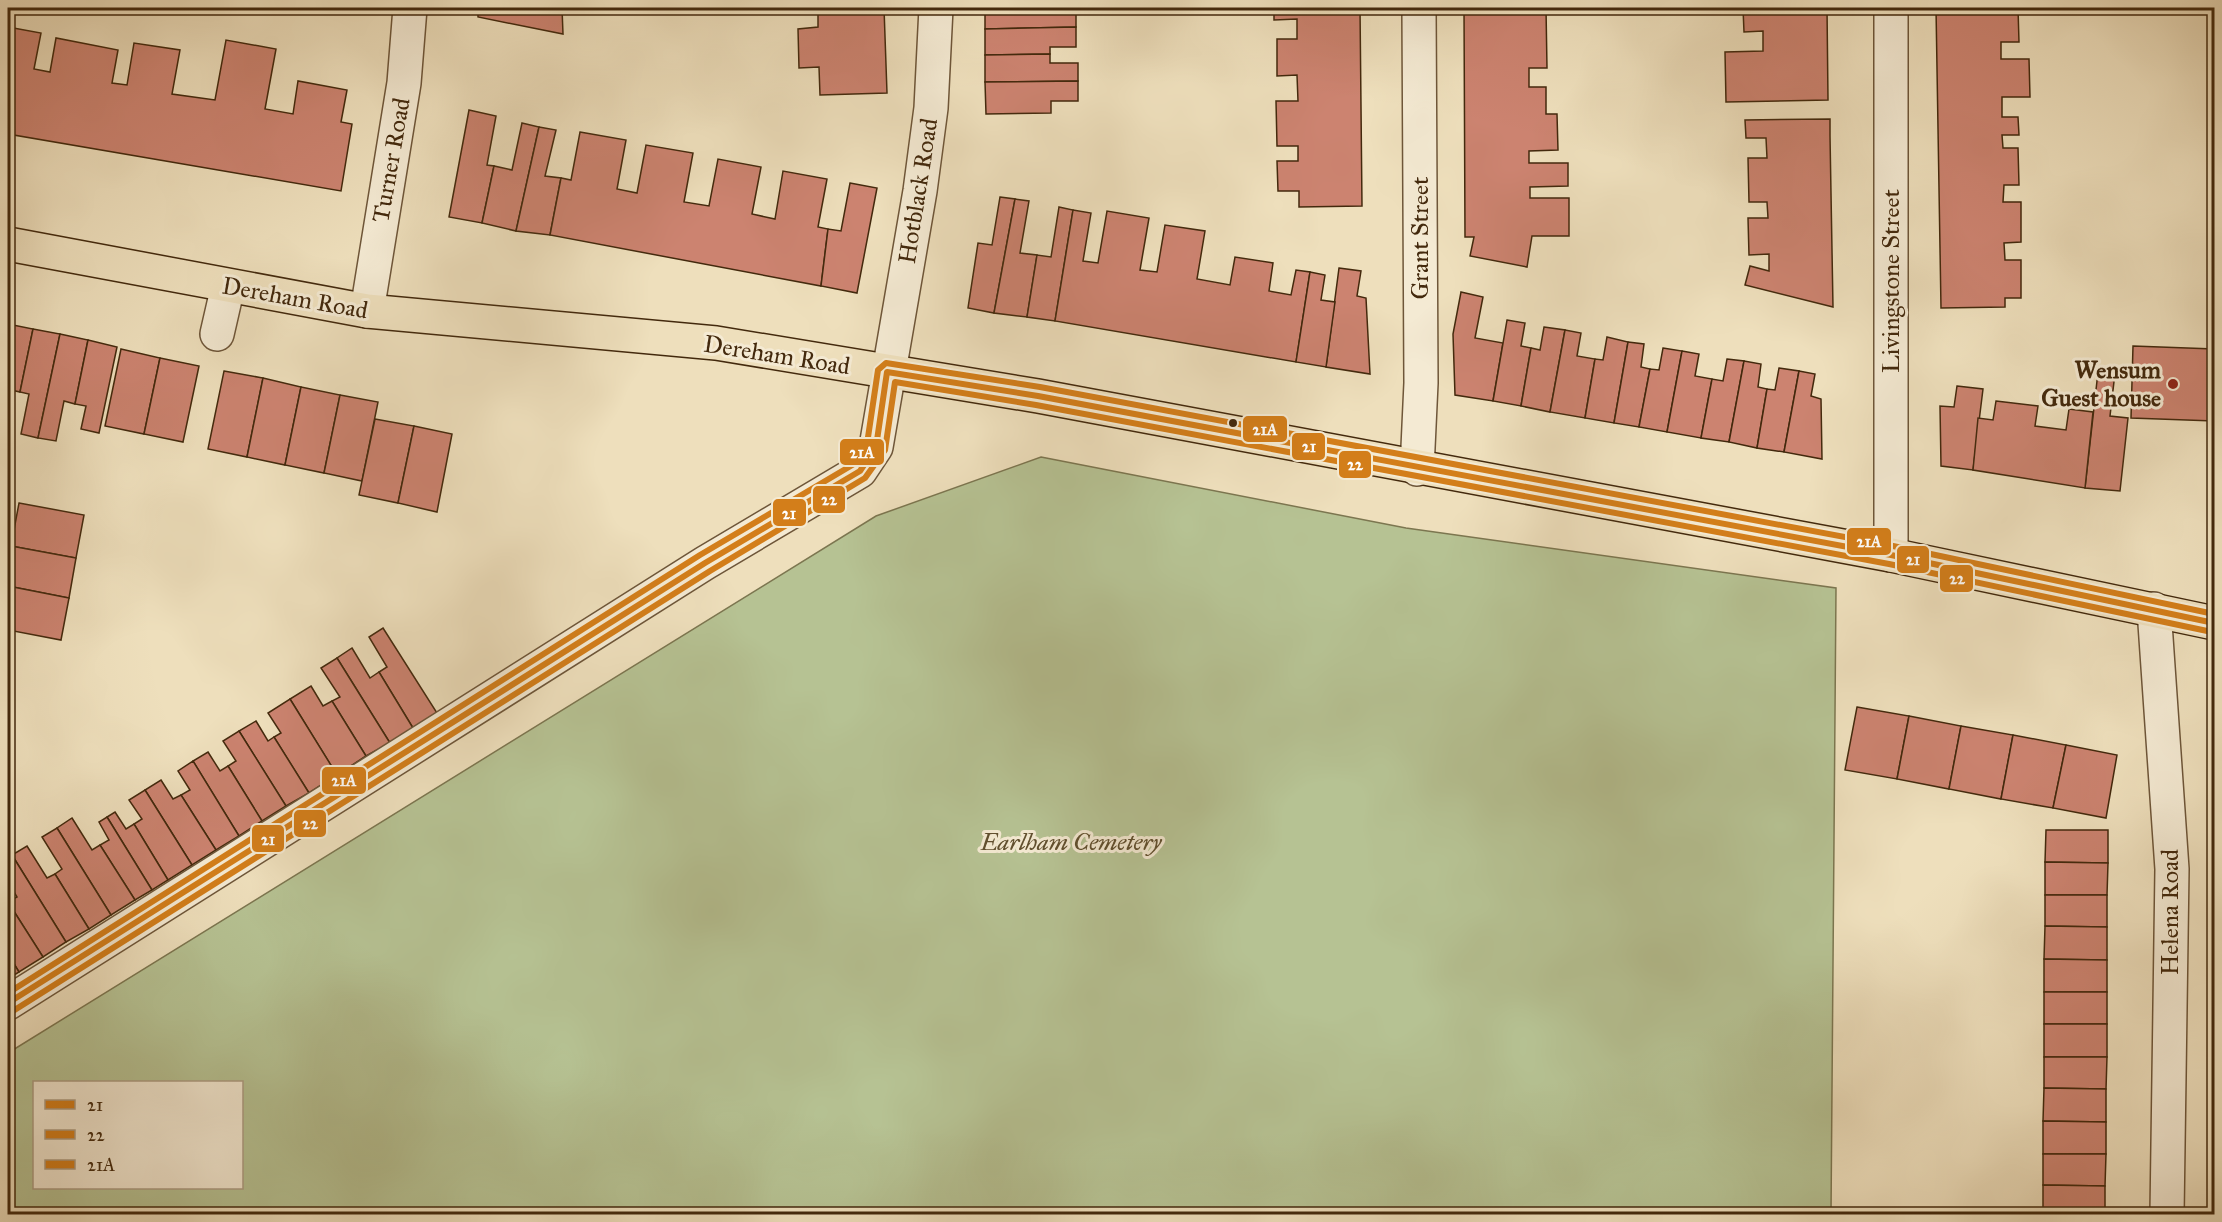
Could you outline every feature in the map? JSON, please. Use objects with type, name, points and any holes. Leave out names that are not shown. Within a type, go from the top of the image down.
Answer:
[{"type":"main road","name":"Dereham Road","points":[[8,244],[367,311],[716,343],[1038,396],[1417,469],[1891,555],[2214,623]]},
{"type":"street","name":"Turner Road","points":[[367,311],[404,83],[410,8]]},
{"type":"street","name":"Hotblack Road","points":[[8,1003],[705,563],[860,471],[876,447],[887,372],[920,191],[931,108],[936,8]]},
{"type":"street","name":"Grant Street","points":[[1417,469],[1421,383],[1419,8]]},
{"type":"street","name":"Livingstone Street","points":[[1891,8],[1891,555]]},
{"type":"street","points":[[217,334],[228,286]]},
{"type":"street","name":"Helena Road","points":[[2154,609],[2172,869],[2166,1215]]},
{"type":"green space","name":"Earlham Cemetery","points":[[1041,457],[1406,528],[1836,588],[1831,1214],[8,1214],[8,1053],[876,516]]},
{"type":"building","points":[[478,8],[562,8],[563,34],[478,17]]},
{"type":"building","points":[[795,8],[884,8],[887,93],[820,95],[819,67],[799,68],[798,29],[818,27],[818,12],[795,13]]},
{"type":"building","points":[[985,8],[1076,9],[1076,27],[985,29]]},
{"type":"building","points":[[1274,8],[1360,8],[1362,206],[1299,207],[1299,191],[1278,191],[1277,161],[1298,161],[1298,146],[1277,146],[1276,101],[1298,101],[1297,75],[1277,76],[1277,39],[1297,39],[1297,19],[1274,20]]},
{"type":"building","points":[[1464,8],[1546,8],[1547,68],[1529,68],[1529,87],[1546,87],[1546,114],[1557,114],[1558,150],[1529,151],[1529,163],[1568,163],[1568,186],[1530,187],[1530,198],[1569,198],[1569,236],[1532,236],[1527,267],[1470,256],[1474,237],[1465,237]]},
{"type":"building","points":[[1743,8],[1827,8],[1828,100],[1726,102],[1725,52],[1763,51],[1763,31],[1744,32]]},
{"type":"building","points":[[1936,8],[2018,8],[2019,42],[2001,42],[2001,59],[2029,59],[2030,97],[2002,97],[2002,117],[2018,117],[2019,135],[2002,135],[2003,148],[2018,148],[2019,185],[2004,185],[2003,202],[2021,202],[2021,242],[2004,243],[2005,260],[2021,260],[2021,298],[2005,298],[2005,307],[1941,308]]},
{"type":"building","points":[[8,27],[41,33],[34,69],[50,72],[56,38],[118,50],[112,83],[127,85],[134,43],[180,50],[172,94],[215,100],[226,40],[276,49],[265,109],[293,114],[298,81],[347,90],[341,122],[352,124],[341,191],[8,134]]},
{"type":"building","points":[[1076,27],[1076,47],[1050,47],[1050,54],[985,55],[985,29]]},
{"type":"building","points":[[1050,54],[1050,63],[1078,63],[1078,81],[985,82],[985,55]]},
{"type":"building","points":[[1078,81],[1078,101],[1051,101],[1051,113],[986,114],[985,82]]},
{"type":"building","points":[[469,110],[496,116],[487,165],[494,166],[482,223],[449,217]]},
{"type":"building","points":[[1830,119],[1833,307],[1745,285],[1750,266],[1769,271],[1769,254],[1749,255],[1748,218],[1768,218],[1767,202],[1749,202],[1748,158],[1767,158],[1766,138],[1746,138],[1745,120]]},
{"type":"building","points":[[522,123],[539,127],[516,231],[482,223],[494,166],[512,170]]},
{"type":"building","points":[[539,127],[556,130],[545,176],[561,178],[550,235],[516,231]]},
{"type":"building","points":[[580,132],[626,140],[617,189],[637,193],[646,145],[693,153],[684,202],[709,206],[718,159],[761,167],[752,214],[775,219],[783,171],[827,179],[818,227],[828,229],[821,286],[550,235],[561,178],[571,180]]},
{"type":"building","points":[[850,183],[877,188],[857,293],[821,286],[828,229],[841,231]]},
{"type":"building","points":[[1000,197],[1015,199],[994,313],[968,308],[978,243],[992,245]]},
{"type":"building","points":[[1015,199],[1029,201],[1020,253],[1037,255],[1027,317],[994,313]]},
{"type":"building","points":[[1059,207],[1073,210],[1055,321],[1027,317],[1037,255],[1051,257]]},
{"type":"building","points":[[1073,210],[1091,213],[1083,261],[1098,263],[1107,211],[1149,218],[1140,270],[1157,272],[1165,225],[1205,231],[1197,279],[1230,285],[1235,257],[1273,263],[1269,291],[1291,295],[1296,270],[1310,272],[1296,362],[1055,321]]},
{"type":"building","points":[[1339,268],[1361,271],[1357,296],[1366,298],[1370,374],[1326,367]]},
{"type":"building","points":[[1310,272],[1325,275],[1321,300],[1335,302],[1326,367],[1296,362]]},
{"type":"building","points":[[1461,292],[1483,297],[1475,338],[1503,343],[1493,401],[1455,395],[1453,334]]},
{"type":"building","points":[[1507,320],[1525,323],[1521,346],[1531,348],[1521,406],[1493,401]]},
{"type":"building","points":[[8,324],[33,329],[20,392],[11,390],[8,407]]},
{"type":"building","points":[[1544,327],[1565,330],[1550,412],[1521,406],[1531,348],[1540,350]]},
{"type":"building","points":[[33,329],[60,334],[38,438],[21,434],[29,394],[20,392]]},
{"type":"building","points":[[1565,330],[1581,333],[1577,356],[1595,359],[1585,418],[1550,412]]},
{"type":"building","points":[[60,334],[88,340],[75,404],[64,401],[56,441],[38,438]]},
{"type":"building","points":[[1607,337],[1628,342],[1614,423],[1585,418],[1595,359],[1603,360]]},
{"type":"building","points":[[88,340],[117,347],[99,433],[81,429],[86,406],[75,404]]},
{"type":"building","points":[[1628,342],[1644,344],[1641,367],[1650,369],[1639,427],[1614,423]]},
{"type":"building","name":"Wensum Guest house","points":[[2133,346],[2214,349],[2214,421],[2131,418]]},
{"type":"building","points":[[1663,348],[1682,351],[1667,432],[1639,427],[1650,369],[1659,370]]},
{"type":"building","points":[[121,349],[160,358],[144,434],[105,426]]},
{"type":"building","points":[[1682,351],[1699,354],[1695,376],[1712,379],[1701,438],[1667,432]]},
{"type":"building","points":[[160,358],[199,366],[183,442],[144,434]]},
{"type":"building","points":[[1727,359],[1744,361],[1729,442],[1701,438],[1712,379],[1723,381]]},
{"type":"building","points":[[1744,361],[1761,364],[1758,387],[1767,389],[1757,448],[1729,442]]},
{"type":"building","points":[[1779,368],[1799,371],[1784,452],[1757,448],[1767,389],[1775,390]]},
{"type":"building","points":[[224,371],[263,378],[247,457],[208,449]]},
{"type":"building","points":[[1799,371],[1815,374],[1811,396],[1821,399],[1822,459],[1784,452]]},
{"type":"building","points":[[2098,372],[2115,373],[2110,416],[2128,418],[2120,491],[2085,488]]},
{"type":"building","points":[[263,378],[301,387],[285,465],[247,457]]},
{"type":"building","points":[[1957,386],[1983,389],[1973,470],[1941,466],[1940,406],[1954,407]]},
{"type":"building","points":[[301,387],[340,395],[324,473],[285,465]]},
{"type":"building","points":[[340,395],[378,402],[362,481],[324,473]]},
{"type":"building","points":[[1996,401],[2038,406],[2035,426],[2066,430],[2069,409],[2093,412],[2085,488],[1973,470],[1978,418],[1993,420]]},
{"type":"building","points":[[375,419],[414,426],[398,503],[359,495]]},
{"type":"building","points":[[414,426],[452,434],[437,512],[398,503]]},
{"type":"building","points":[[19,503],[84,515],[76,558],[11,546]]},
{"type":"building","points":[[11,546],[76,558],[69,598],[8,586]]},
{"type":"building","points":[[8,586],[69,598],[61,640],[8,630]]},
{"type":"building","points":[[383,628],[437,713],[413,728],[379,672],[387,667],[369,637]]},
{"type":"building","points":[[352,648],[370,678],[379,672],[413,728],[390,743],[337,658]]},
{"type":"building","points":[[337,658],[390,743],[366,756],[332,701],[340,697],[321,668]]},
{"type":"building","points":[[311,686],[323,706],[332,701],[366,756],[337,775],[290,699]]},
{"type":"building","points":[[290,699],[337,775],[309,793],[274,737],[281,733],[268,713]]},
{"type":"building","points":[[1857,707],[1909,716],[1897,779],[1845,770]]},
{"type":"building","points":[[1909,716],[1961,726],[1949,789],[1897,779]]},
{"type":"building","points":[[256,721],[268,741],[274,737],[309,793],[286,806],[239,731]]},
{"type":"building","points":[[1961,726],[2013,735],[2001,799],[1949,789]]},
{"type":"building","points":[[239,731],[286,806],[262,821],[228,766],[236,761],[223,741]]},
{"type":"building","points":[[2013,735],[2066,745],[2053,808],[2001,799]]},
{"type":"building","points":[[2066,745],[2117,755],[2106,818],[2053,808]]},
{"type":"building","points":[[208,752],[220,771],[228,766],[262,821],[239,836],[193,761]]},
{"type":"building","points":[[193,761],[239,836],[216,850],[181,795],[190,790],[178,771]]},
{"type":"building","points":[[161,780],[173,799],[181,795],[216,850],[192,865],[145,790]]},
{"type":"building","points":[[145,790],[192,865],[168,880],[134,824],[142,819],[129,800]]},
{"type":"building","points":[[115,812],[126,829],[134,824],[168,880],[152,890],[107,817]]},
{"type":"building","points":[[107,817],[152,890],[135,900],[100,845],[109,840],[99,822]]},
{"type":"building","points":[[72,818],[92,850],[100,845],[135,900],[111,915],[57,828]]},
{"type":"building","points":[[57,828],[111,915],[89,929],[55,874],[62,869],[42,837]]},
{"type":"building","points":[[2046,830],[2108,830],[2108,863],[2045,862]]},
{"type":"building","points":[[27,846],[47,878],[55,874],[89,929],[66,942],[12,855]]},
{"type":"building","points":[[12,855],[66,942],[43,957],[8,902],[17,897],[8,882],[8,858]]},
{"type":"building","points":[[2045,862],[2108,863],[2107,895],[2045,895]]},
{"type":"building","points":[[2045,895],[2107,895],[2107,927],[2045,926]]},
{"type":"building","points":[[8,902],[43,957],[19,972],[8,954]]},
{"type":"building","points":[[2045,926],[2107,927],[2107,960],[2044,959]]},
{"type":"building","points":[[8,954],[19,972],[8,979]]},
{"type":"building","points":[[2044,959],[2107,960],[2107,992],[2044,992]]},
{"type":"building","points":[[2044,992],[2107,992],[2107,1024],[2044,1024]]},
{"type":"building","points":[[2044,1024],[2107,1024],[2107,1057],[2044,1057]]},
{"type":"building","points":[[2044,1057],[2107,1057],[2106,1089],[2044,1088]]},
{"type":"building","points":[[2044,1088],[2106,1089],[2106,1122],[2043,1121]]},
{"type":"building","points":[[2043,1121],[2106,1122],[2106,1154],[2043,1154]]},
{"type":"building","points":[[2043,1154],[2106,1154],[2105,1186],[2043,1185]]},
{"type":"building","points":[[2043,1185],[2105,1186],[2105,1214],[2043,1214]]},
{"type":"transit line","name":"21A","points":[[8,993],[700,555],[854,464],[867,444],[878,370],[886,363],[1040,387],[1893,546],[2214,614]]},
{"type":"transit line","name":"21","points":[[8,1003],[705,563],[860,471],[876,447],[887,372],[1038,396],[1891,555],[2214,623]]},
{"type":"transit line","name":"22","points":[[13,1011],[710,571],[865,478],[885,450],[895,382],[1036,405],[1889,564],[2212,632]]},
{"type":"place","name":"Wensum Guest house","points":[[2173,384]]}]
